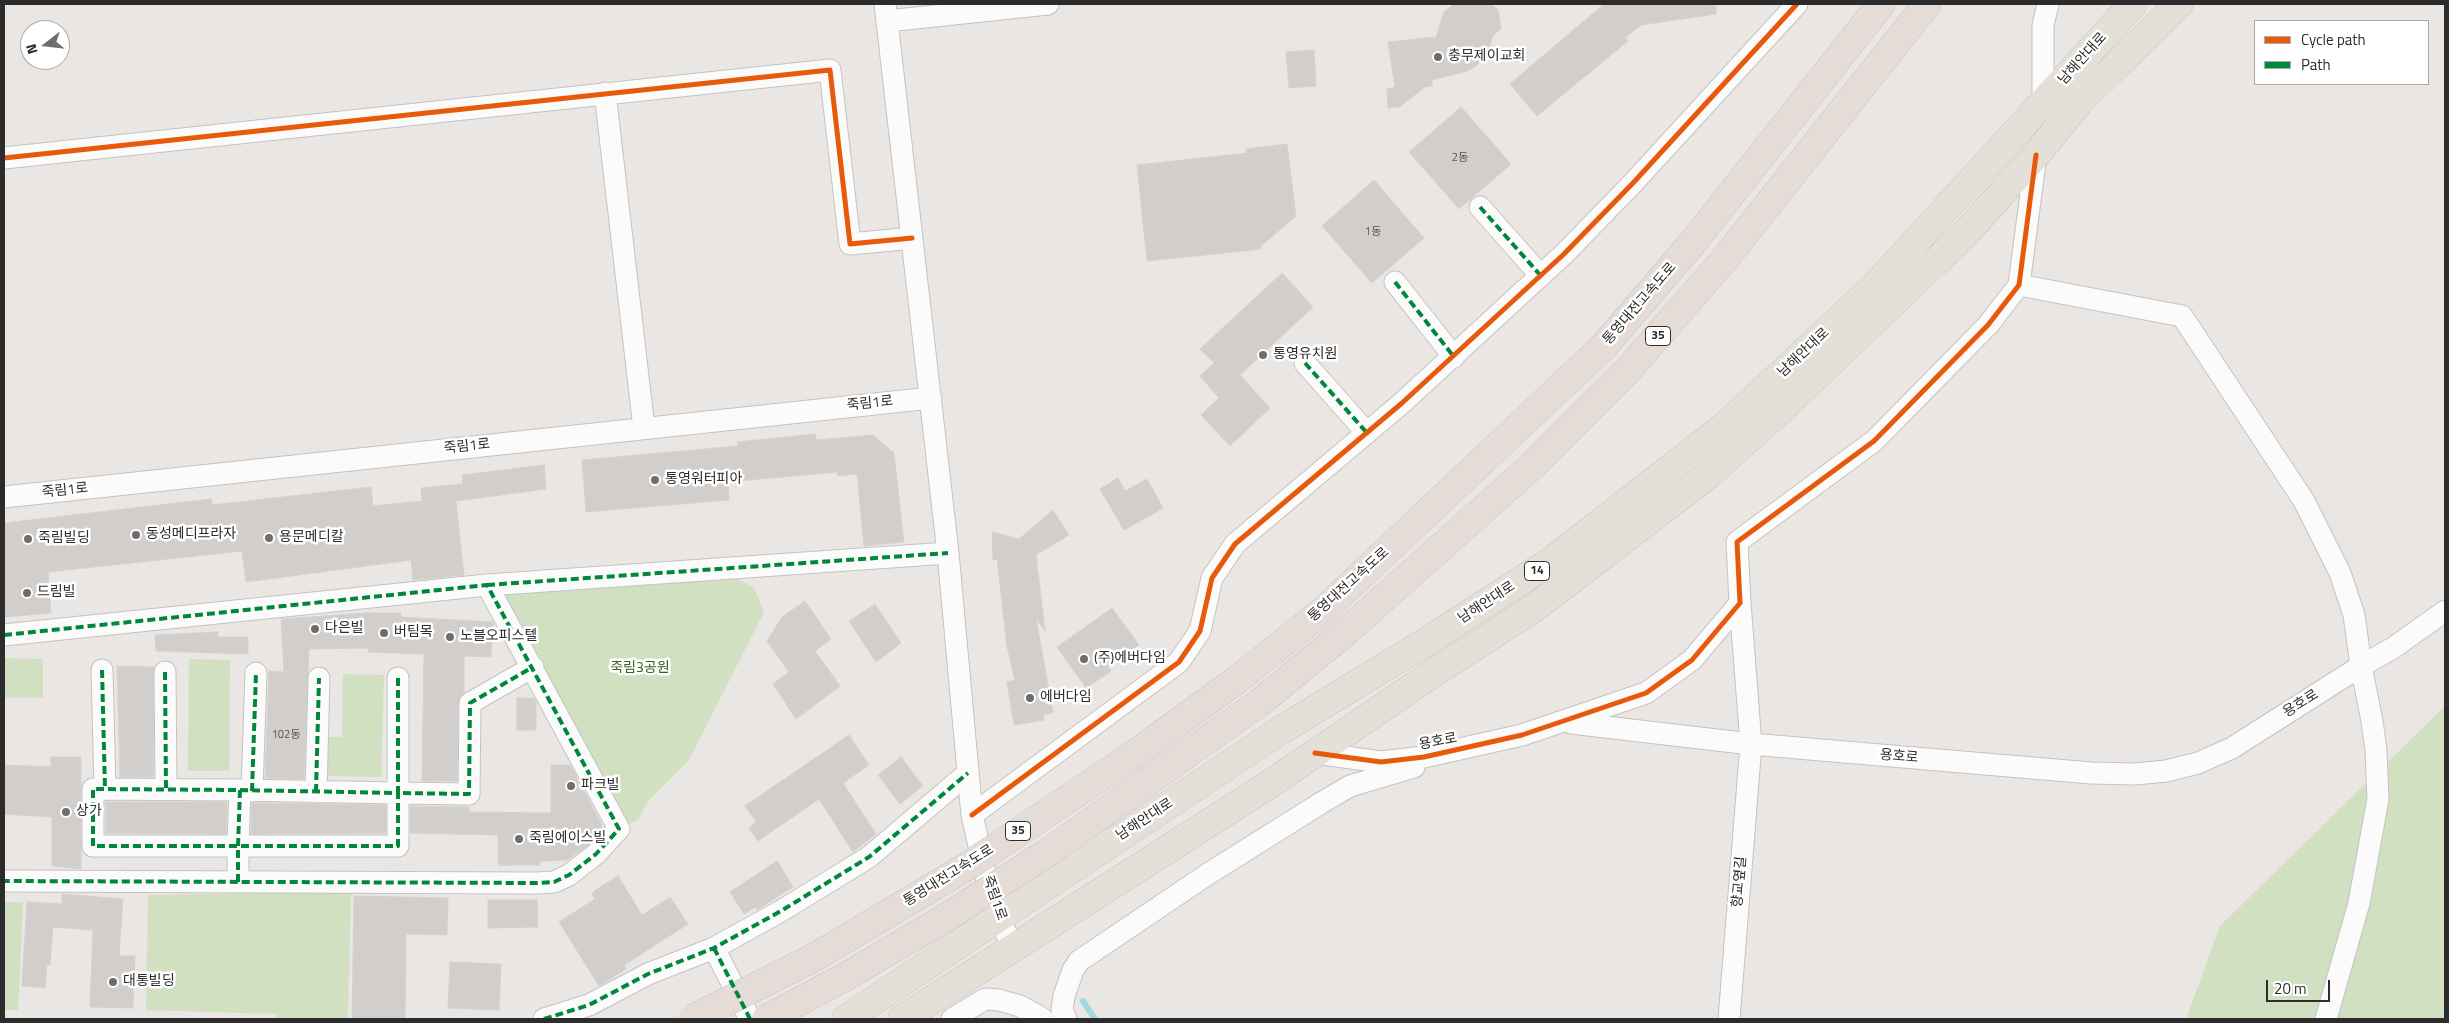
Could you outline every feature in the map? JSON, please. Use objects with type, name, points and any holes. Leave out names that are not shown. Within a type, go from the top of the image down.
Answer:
[{"type":"highway","name":"통영대전고속도로","points":[[692,1019],[815,957],[971,864],[1129,758],[1231,685],[1324,610],[1604,346],[1694,241],[1881,4]]},
{"type":"highway","name":"35","points":[[766,1019],[879,957],[1047,853],[1259,702],[1348,630],[1531,467],[1628,370],[1724,260],[1927,4]]},
{"type":"main road","name":"남해안대로","points":[[846,1019],[1278,732],[1421,645],[1550,562],[1710,438],[1875,286],[2133,4]]},
{"type":"main road","name":"남해안대로","points":[[902,1019],[1014,949],[1537,606],[1708,476],[1959,240],[2036,155],[2079,102],[2179,4]]},
{"type":"street","points":[[886,13],[1048,4]]},
{"type":"street","points":[[972,815],[1179,662],[1200,631],[1212,578],[1235,544],[1454,357],[1541,276],[1640,176],[1797,4]]},
{"type":"street","points":[[2043,103],[2043,25],[2048,4]]},
{"type":"street","name":"죽림1로","points":[[886,13],[948,553],[972,815],[986,877],[998,917],[1014,949]]},
{"type":"street","points":[[4,158],[830,70],[850,244],[912,238]]},
{"type":"street","points":[[605,93],[644,428]]},
{"type":"street","points":[[2036,155],[2020,285],[2182,316],[2304,500],[2340,573],[2354,615],[2376,750],[2378,799],[2359,902],[2326,1019]]},
{"type":"street","points":[[1480,207],[1541,276]]},
{"type":"street","points":[[1395,282],[1454,357]]},
{"type":"street","name":"향교옆길","points":[[1729,1019],[1751,744],[1736,542],[1874,440],[1988,325],[2020,285]]},
{"type":"street","points":[[1306,363],[1367,433]]},
{"type":"street","name":"죽림1로","points":[[4,497],[931,398]]},
{"type":"street","points":[[4,636],[487,584],[948,553]]},
{"type":"street","points":[[4,881],[537,883],[554,882],[569,875],[596,854],[619,830],[487,584]]},
{"type":"street","points":[[1563,722],[1646,693],[1692,660],[1740,603]]},
{"type":"street","name":"용호로","points":[[1315,753],[1381,762],[1424,757],[1522,735],[1563,722],[1751,744],[2091,773],[2135,774],[2166,771],[2198,763],[2232,748],[2361,666],[2393,648],[2445,611]]},
{"type":"street","points":[[398,678],[398,793],[398,846],[93,846],[93,789],[246,790],[316,792],[398,793],[469,794],[470,703],[533,667]]},
{"type":"street","points":[[102,670],[105,789]]},
{"type":"street","points":[[165,672],[166,789]]},
{"type":"street","points":[[238,882],[238,846],[246,790],[256,673]]},
{"type":"street","points":[[316,792],[320,678]]},
{"type":"street","points":[[1066,1019],[1062,1010],[1064,996],[1073,970],[1079,960],[1208,874],[1350,786],[1386,776],[1469,747]]},
{"type":"street","points":[[544,1019],[589,1004],[648,974],[714,948],[781,911],[869,857],[968,773]]},
{"type":"street","points":[[714,948],[750,1019]]},
{"type":"street","points":[[952,1019],[985,999],[998,1000],[1020,1006],[1043,1019]]},
{"type":"green space","name":"죽림3공원","points":[[716,576],[733,577],[754,587],[764,612],[689,760],[648,801],[638,820],[628,825],[503,595]]},
{"type":"green space","points":[[4,658],[43,659],[43,698],[4,697]]},
{"type":"green space","points":[[189,659],[230,660],[229,771],[188,771]]},
{"type":"green space","points":[[343,674],[384,675],[381,777],[327,776],[328,737],[342,737]]},
{"type":"green space","points":[[2445,706],[2445,1019],[2186,1019],[2220,926]]},
{"type":"green space","points":[[351,893],[348,1019],[277,1019],[277,1014],[146,1010],[148,895]]},
{"type":"green space","points":[[4,902],[23,902],[18,1010],[4,1010]]},
{"type":"building","name":"충무제이교회","points":[[1454,4],[1491,4],[1497,9],[1501,29],[1493,35],[1488,53],[1476,66],[1467,71],[1432,80],[1432,86],[1425,87],[1398,108],[1388,108],[1387,89],[1395,87],[1388,42],[1436,37],[1444,12]]},
{"type":"building","points":[[1604,4],[1716,4],[1716,14],[1641,25],[1625,38],[1628,41],[1537,116],[1510,84]]},
{"type":"building","points":[[1314,50],[1316,86],[1289,88],[1286,52]]},
{"type":"building","points":[[1461,107],[1511,164],[1459,209],[1409,152]]},
{"type":"building","points":[[1287,144],[1296,216],[1261,246],[1261,249],[1147,261],[1137,165],[1247,153],[1246,149]]},
{"type":"building","points":[[1374,180],[1424,238],[1372,283],[1322,226]]},
{"type":"building","points":[[1282,273],[1313,307],[1240,375],[1270,408],[1230,446],[1201,415],[1219,398],[1200,376],[1214,363],[1200,349]]},
{"type":"building","points":[[815,434],[816,440],[873,435],[894,453],[904,542],[864,546],[857,474],[838,476],[837,472],[728,482],[729,500],[586,512],[582,460],[738,446],[737,442]]},
{"type":"building","points":[[544,465],[546,489],[456,501],[464,575],[413,580],[411,560],[246,582],[242,551],[48,572],[51,613],[4,617],[4,523],[211,499],[212,505],[371,487],[373,506],[422,501],[421,488],[463,484],[462,475]]},
{"type":"building","points":[[1118,478],[1125,491],[1147,479],[1163,508],[1124,530],[1100,489]]},
{"type":"building","points":[[1053,510],[1069,535],[1036,555],[1045,631],[1036,618],[1053,713],[1043,715],[1044,720],[1014,725],[1007,682],[1015,680],[1007,646],[997,559],[993,560],[992,532],[1019,539]]},
{"type":"building","points":[[805,601],[831,639],[815,651],[840,686],[796,719],[773,684],[789,672],[767,641],[782,617]]},
{"type":"building","points":[[875,604],[901,643],[876,662],[849,621]]},
{"type":"building","points":[[1112,608],[1139,645],[1108,667],[1111,671],[1086,688],[1057,647]]},
{"type":"building","points":[[367,613],[401,613],[401,617],[493,622],[491,657],[464,656],[464,692],[458,703],[457,781],[422,781],[424,654],[368,652],[368,648],[309,649],[304,779],[265,778],[269,671],[284,672],[281,619]]},
{"type":"building","points":[[218,632],[218,637],[248,637],[248,654],[156,651],[155,635]]},
{"type":"building","points":[[117,666],[154,667],[153,777],[120,777]]},
{"type":"building","points":[[517,698],[534,698],[536,702],[536,730],[517,730]]},
{"type":"building","points":[[849,735],[869,765],[843,783],[876,834],[853,852],[819,799],[758,841],[749,828],[756,822],[745,806]]},
{"type":"building","points":[[51,757],[81,757],[81,869],[52,866],[52,817],[4,814],[4,765],[51,767]]},
{"type":"building","points":[[901,757],[923,786],[900,804],[878,775]]},
{"type":"building","points":[[551,765],[570,765],[601,823],[602,829],[595,832],[595,837],[588,845],[567,860],[540,861],[540,865],[498,865],[498,835],[410,833],[410,806],[469,807],[469,812],[551,813]]},
{"type":"building","points":[[106,802],[227,802],[226,834],[106,833]]},
{"type":"building","points":[[252,803],[386,805],[386,833],[251,834]]},
{"type":"building","points":[[777,861],[793,887],[757,910],[755,907],[744,914],[730,892]]},
{"type":"building","points":[[618,876],[642,915],[670,897],[688,924],[624,965],[626,969],[599,986],[559,922],[595,899],[592,894],[594,891]]},
{"type":"building","points":[[62,894],[123,899],[119,956],[135,956],[133,1008],[90,1007],[93,930],[53,927],[50,965],[47,965],[45,988],[22,986],[27,902],[62,904]]},
{"type":"building","points":[[354,896],[448,898],[447,935],[406,934],[405,1019],[352,1019]]},
{"type":"building","points":[[488,900],[537,900],[538,927],[488,928]]},
{"type":"building","points":[[450,962],[501,964],[499,1010],[448,1008]]},
{"type":"waterway","points":[[1083,1001],[1095,1019]]},
{"type":"marked path","points":[[1480,207],[1541,276]]},
{"type":"marked path","points":[[1395,282],[1454,357]]},
{"type":"marked path","points":[[1305,363],[1367,433]]},
{"type":"marked path","points":[[487,585],[948,553]]},
{"type":"marked path","points":[[4,635],[487,585],[619,829],[596,854],[569,875],[554,882],[4,881]]},
{"type":"marked path","points":[[398,678],[398,793],[469,794],[470,703],[533,667]]},
{"type":"marked path","points":[[102,670],[105,789]]},
{"type":"marked path","points":[[165,672],[166,789]]},
{"type":"marked path","points":[[252,791],[256,673]]},
{"type":"marked path","points":[[316,792],[319,678]]},
{"type":"marked path","points":[[544,1019],[589,1005],[648,974],[714,948],[781,911],[869,857],[968,773]]},
{"type":"marked path","points":[[238,882],[238,846],[240,790],[93,789],[93,846],[398,846],[398,793],[240,790]]},
{"type":"marked path","points":[[714,948],[750,1019]]},
{"type":"cycle path","points":[[972,815],[1179,662],[1200,631],[1212,578],[1235,544],[1402,403],[1564,254],[1633,183],[1797,4]]},
{"type":"cycle path","points":[[4,158],[830,70],[850,244],[912,238]]},
{"type":"cycle path","points":[[1315,753],[1381,762],[1424,757],[1522,735],[1646,693],[1692,660],[1740,603],[1737,542],[1874,441],[1988,325],[2019,285],[2036,155]]},
{"type":"place","name":"충무제이교회","points":[[1438,57]]},
{"type":"place","name":"통영유치원","points":[[1263,355]]},
{"type":"place","name":"통영워터피아","points":[[655,480]]},
{"type":"place","name":"동성메디프라자","points":[[136,535]]},
{"type":"place","name":"용문메디칼","points":[[269,538]]},
{"type":"place","name":"죽림빌딩","points":[[28,539]]},
{"type":"place","name":"드림빌","points":[[27,593]]},
{"type":"place","name":"다은빌","points":[[315,629]]},
{"type":"place","name":"버팀목","points":[[384,633]]},
{"type":"place","name":"노블오피스텔","points":[[450,637]]},
{"type":"place","name":"(주)에버다임","points":[[1084,659]]},
{"type":"place","name":"에버다임","points":[[1030,698]]},
{"type":"place","name":"파크빌","points":[[571,786]]},
{"type":"place","name":"상가","points":[[66,812]]},
{"type":"place","name":"죽림에이스빌","points":[[519,839]]},
{"type":"place","name":"대통빌딩","points":[[113,982]]}]
